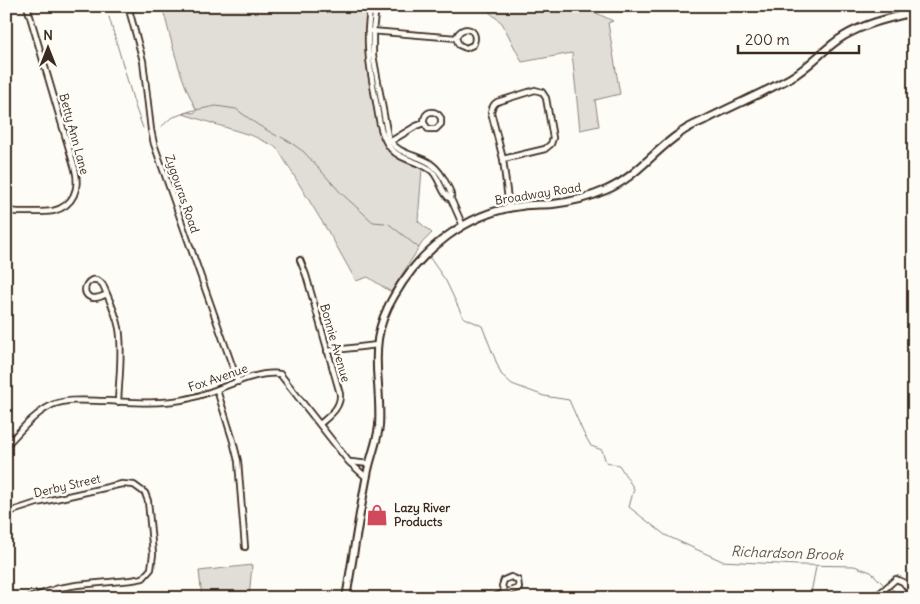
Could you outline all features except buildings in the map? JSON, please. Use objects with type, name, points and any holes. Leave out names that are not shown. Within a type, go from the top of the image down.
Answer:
[{"type":"main road","name":"Broadway Road","points":[[346,598],[367,478],[379,424],[376,345],[383,318],[393,296],[418,261],[434,246],[462,226],[487,214],[521,206],[554,204],[583,199],[609,189],[632,174],[680,132],[792,77],[843,36],[865,26],[914,12]]},
{"type":"street","name":"Betty Ann Lane","points":[[6,210],[21,213],[48,212],[59,209],[74,195],[77,184],[75,169],[27,6]]},
{"type":"street","name":"Zygouras Road","points":[[128,6],[142,61],[152,139],[238,382]]},
{"type":"street","points":[[371,6],[370,31],[375,85],[389,143],[416,160],[432,164],[440,173],[452,194],[450,200],[462,226]]},
{"type":"street","points":[[370,31],[376,6]]},
{"type":"street","points":[[467,29],[474,33],[475,41],[470,47],[464,48],[459,45],[456,38],[461,31],[467,29]]},
{"type":"street","points":[[370,31],[456,38]]},
{"type":"street","points":[[503,159],[546,149],[551,144],[553,138],[546,98],[542,92],[535,90],[497,102],[493,105],[491,112],[503,159],[509,208]]},
{"type":"street","points":[[430,112],[438,113],[442,120],[440,126],[434,130],[428,129],[424,123],[424,117],[430,112]]},
{"type":"street","points":[[389,143],[424,123]]},
{"type":"street","name":"Bonnie Avenue","points":[[300,260],[306,274],[340,394],[340,400],[335,410],[320,424]]},
{"type":"street","points":[[107,294],[96,298],[89,296],[85,291],[86,283],[92,280],[98,280],[102,283],[107,294],[118,322],[120,337],[118,402]]},
{"type":"street","points":[[327,351],[376,345]]},
{"type":"street","name":"Fox Avenue","points":[[6,446],[27,424],[52,405],[85,400],[145,402],[192,399],[254,376],[271,373],[280,374],[350,462],[367,478]]},
{"type":"street","points":[[217,390],[238,461],[245,547]]},
{"type":"street","points":[[350,462],[370,464]]},
{"type":"street","name":"Derby Street","points":[[6,513],[37,503],[122,484],[134,484],[145,492],[148,501],[153,554],[151,570],[143,578],[59,588],[29,598]]},
{"type":"street","points":[[865,598],[880,592],[896,579],[903,582],[914,596]]},
{"type":"street","points":[[490,598],[505,593]]},
{"type":"shaded area","points":[[162,6],[368,6],[365,31],[366,56],[379,132],[383,142],[393,154],[422,169],[418,221],[432,233],[422,243],[391,292],[368,277],[356,281],[332,238],[279,151],[274,146],[253,136],[183,114],[197,111],[181,73]]},
{"type":"shaded area","points":[[482,6],[582,6],[613,21],[608,23],[620,94],[595,100],[599,126],[580,130],[572,53],[522,62],[502,23]]},
{"type":"shaded area","points":[[252,565],[249,598],[202,598],[199,571]]},
{"type":"waterway","name":"Richardson Brook","points":[[109,17],[143,128]]},
{"type":"waterway","name":"Richardson Brook","points":[[161,127],[171,118],[190,111],[216,106],[236,109],[277,136]]},
{"type":"waterway","name":"Richardson Brook","points":[[281,137],[304,152],[341,193],[373,222],[385,223]]},
{"type":"waterway","name":"Richardson Brook","points":[[389,224],[419,248]]},
{"type":"waterway","name":"Richardson Brook","points":[[430,258],[446,281],[463,317],[482,326],[501,374],[512,384],[544,396],[569,400],[591,446],[602,450],[606,462],[619,465],[634,489],[629,507],[665,535],[722,561],[854,566],[871,572],[883,584]]},
{"type":"waterway","points":[[810,598],[816,567]]},
{"type":"waterway","name":"Richardson Brook","points":[[891,588],[898,595],[898,598]]},
{"type":"place","name":"Lazy River Products","points":[[377,515]]}]
